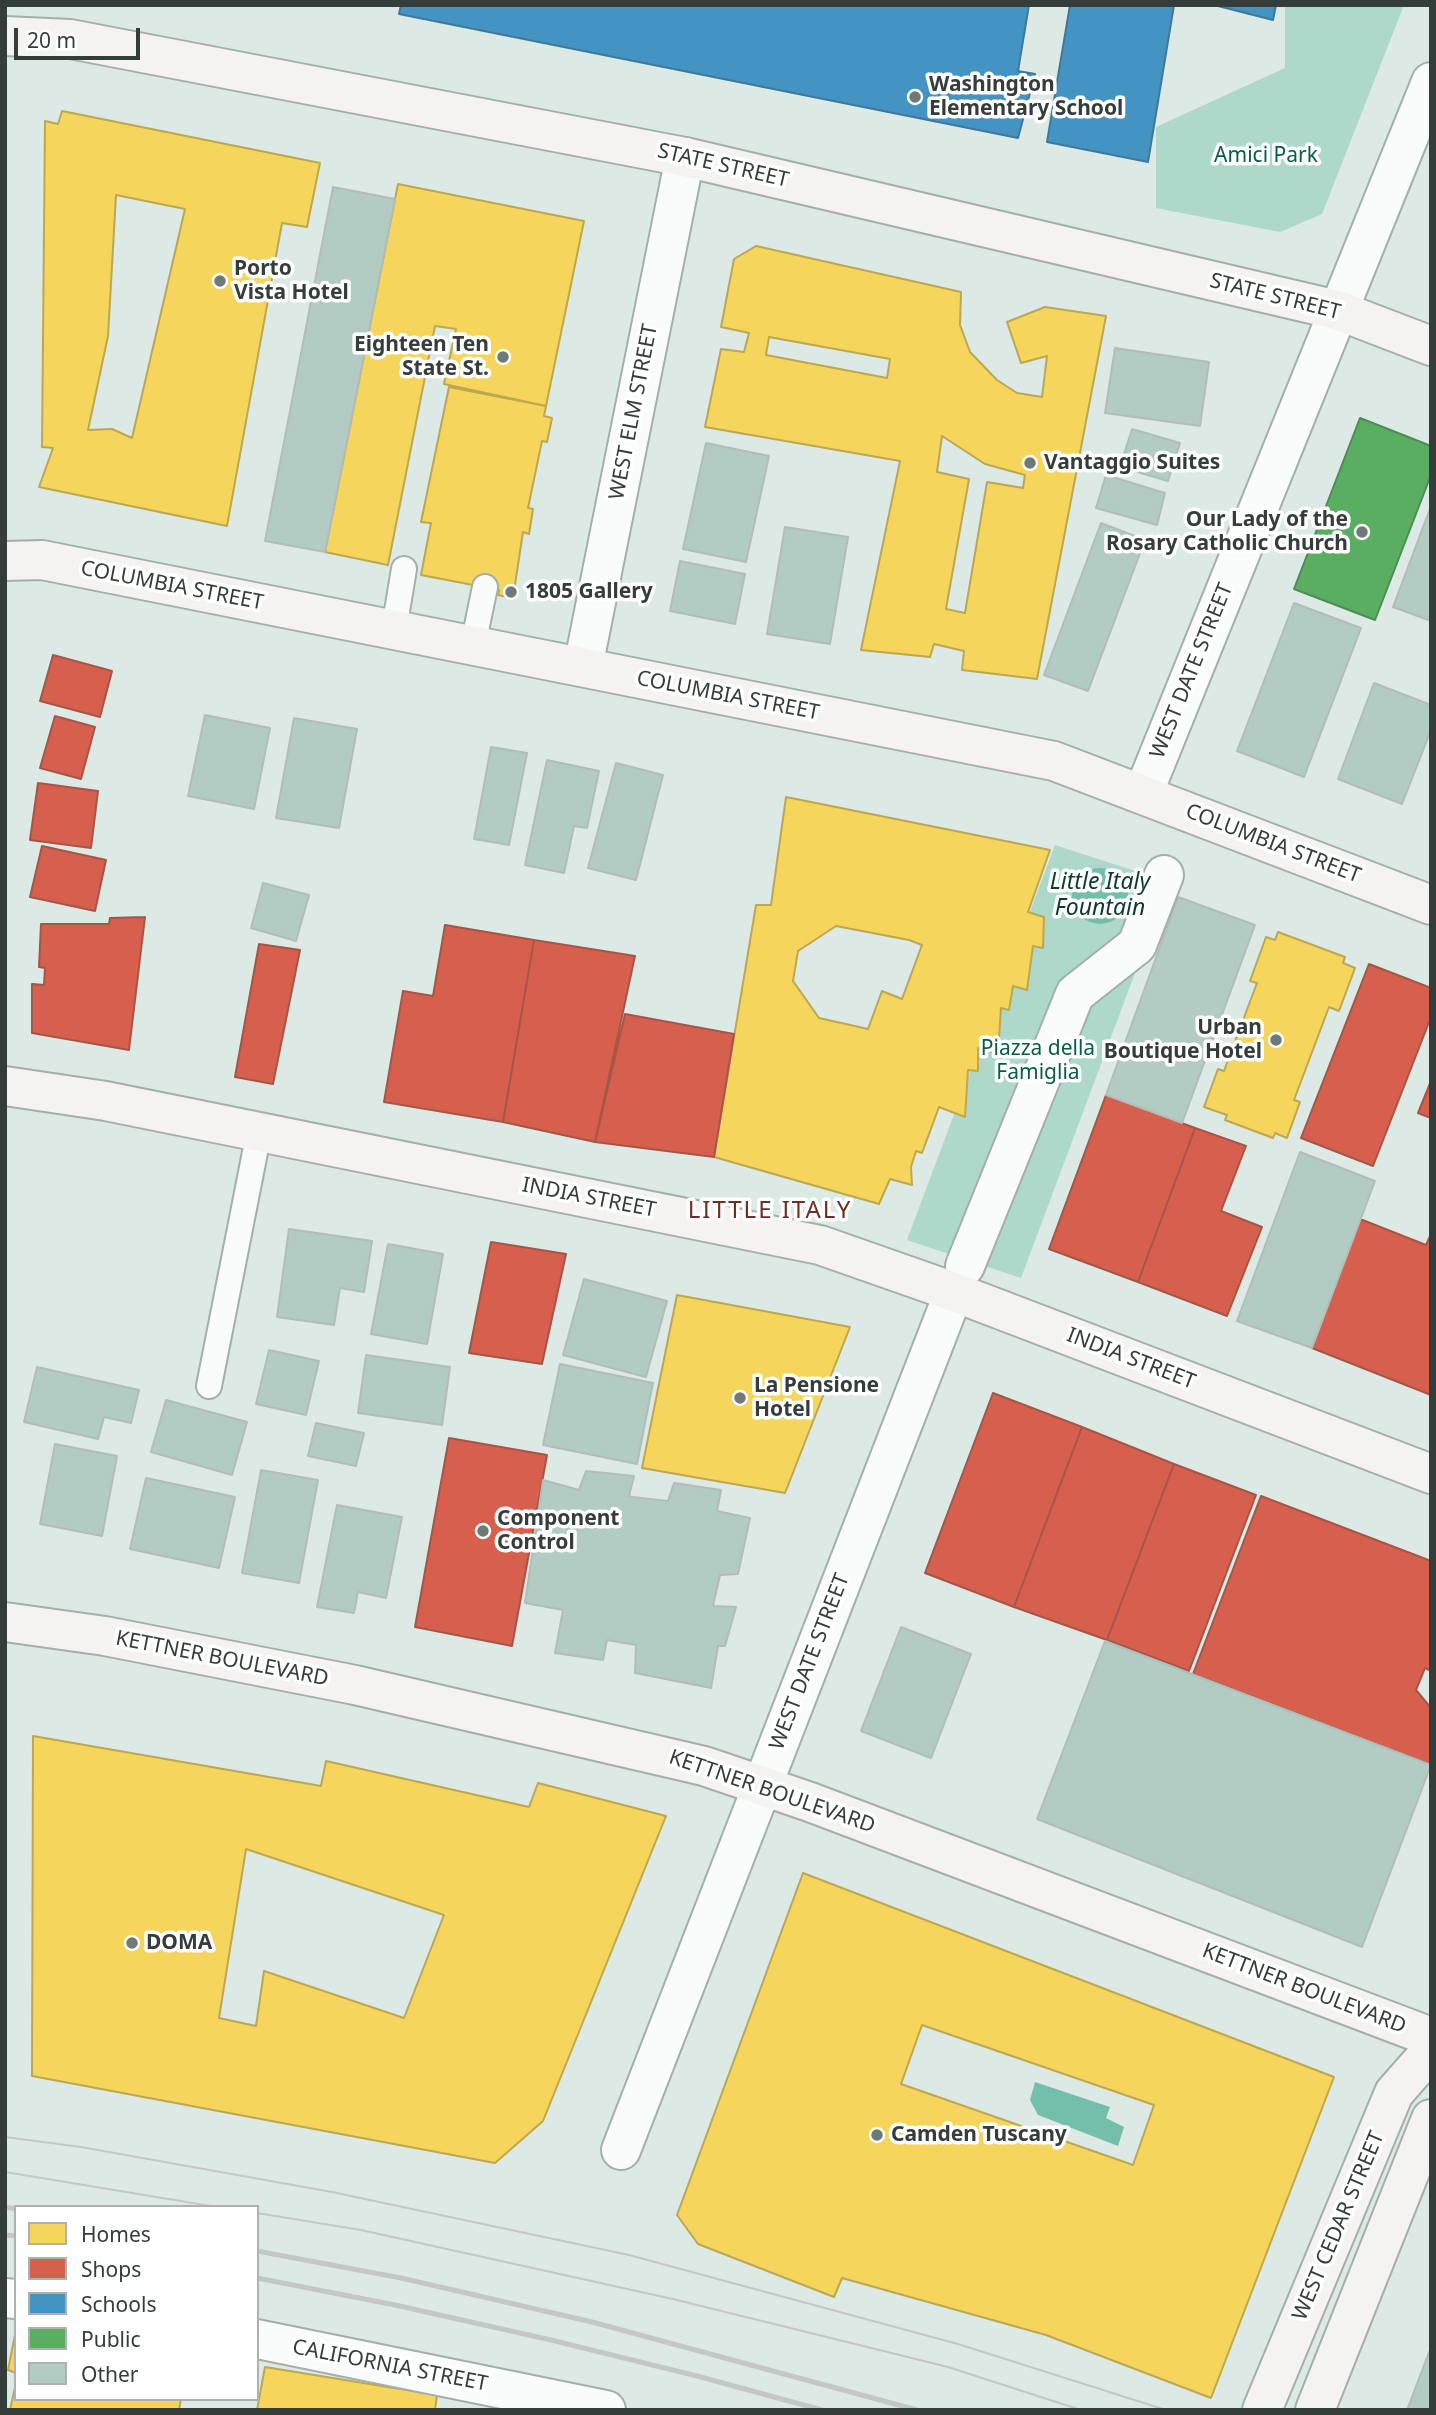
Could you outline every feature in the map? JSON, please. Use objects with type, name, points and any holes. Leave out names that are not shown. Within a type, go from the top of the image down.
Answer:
[{"type":"main road","name":"STATE STREET","points":[[5,36],[70,39],[685,157],[1337,310],[1431,346]]},
{"type":"main road","name":"COLUMBIA STREET","points":[[5,561],[42,560],[1054,761],[1431,905]]},
{"type":"main road","name":"INDIA STREET","points":[[5,1086],[106,1101],[820,1245],[960,1279],[1431,1474]]},
{"type":"main road","name":"KETTNER BOULEVARD","points":[[5,1622],[105,1636],[355,1685],[673,1757],[763,1785],[1431,2037]]},
{"type":"main road","name":"WEST CEDAR STREET","points":[[1262,2410],[1394,2094],[1431,2051]]},
{"type":"main road","name":"WEST CEDAR STREET","points":[[1315,2410],[1431,2119]]},
{"type":"street","name":"WEST DATE STREET","points":[[1143,794],[1431,82]]},
{"type":"street","name":"WEST ELM STREET","points":[[583,667],[685,157]]},
{"type":"street","name":"WEST DATE STREET","points":[[621,2150],[960,1279],[1075,994],[1138,945],[1164,875]]},
{"type":"street","name":"CALIFORNIA STREET","points":[[259,2339],[606,2410]]},
{"type":"lane","points":[[394,629],[404,569]]},
{"type":"lane","points":[[473,645],[485,587]]},
{"type":"lane","points":[[208,1386],[259,1132]]},
{"type":"green space","name":"Amici Park","points":[[1285,5],[1404,5],[1322,214],[1280,232],[1156,208],[1156,127],[1285,68]]},
{"type":"green space","name":"Piazza della Famiglia","points":[[1055,845],[1169,882],[1021,1278],[907,1240]]},
{"type":"water","name":"Little Italy Fountain","points":[[1095,868],[1105,868],[1120,876],[1126,885],[1126,907],[1120,916],[1105,924],[1095,924],[1077,912],[1072,901],[1072,891],[1084,873]]},
{"type":"water","points":[[1035,2082],[1110,2107],[1106,2118],[1124,2127],[1118,2146],[1038,2115],[1030,2100]]},
{"type":"building: Homes","name":"Porto Vista Hotel","points":[[62,111],[320,163],[307,227],[282,223],[227,526],[39,487],[53,448],[42,447],[45,121],[58,124]],"holes":[[[116,195],[185,209],[132,438],[112,429],[88,430],[108,336]]]},
{"type":"building: Homes","name":"Eighteen Ten State St.","points":[[398,184],[584,221],[546,406],[444,384],[456,329],[435,326],[388,565],[325,552]]},
{"type":"building: Homes","name":"Vantaggio Suites","points":[[756,246],[961,292],[960,325],[970,352],[997,380],[1017,393],[1042,397],[1047,356],[1021,363],[1007,322],[1045,307],[1106,316],[1037,679],[962,670],[964,651],[934,644],[930,657],[861,650],[900,461],[705,427],[721,349],[744,352],[749,333],[721,327],[734,259]],"holes":[[[769,337],[890,359],[887,378],[766,355]],[[942,436],[985,464],[1025,475],[1023,488],[987,482],[965,613],[946,609],[969,479],[937,472]]]},
{"type":"building: Homes","points":[[449,387],[546,406],[544,416],[552,418],[547,442],[542,441],[528,508],[533,509],[529,534],[523,532],[513,598],[498,595],[499,590],[421,575],[431,523],[421,522]]},
{"type":"building: Homes","points":[[786,797],[1050,850],[1028,912],[1044,917],[1043,948],[1033,946],[1027,990],[1013,986],[1009,1010],[1001,1008],[998,1054],[978,1048],[978,1071],[968,1070],[965,1117],[939,1107],[922,1153],[916,1151],[911,1167],[912,1185],[890,1179],[879,1204],[714,1157],[756,905],[771,905]],"holes":[[[836,926],[922,945],[902,999],[882,991],[868,1029],[819,1018],[793,981],[798,951]]]},
{"type":"building: Homes","name":"Urban Boutique Hotel","points":[[1278,932],[1345,957],[1343,963],[1355,968],[1339,1011],[1329,1007],[1294,1100],[1300,1102],[1287,1138],[1275,1133],[1273,1138],[1225,1120],[1227,1115],[1204,1107],[1218,1069],[1224,1071],[1257,983],[1250,981],[1266,937],[1275,940]]},
{"type":"building: Homes","name":"La Pensione Hotel","points":[[677,1295],[850,1327],[785,1493],[642,1468]]},
{"type":"building: Homes","name":"DOMA","points":[[33,1736],[321,1786],[326,1761],[529,1807],[538,1783],[666,1816],[543,2121],[495,2163],[32,2076]],"holes":[[[246,1849],[444,1915],[404,2018],[264,1971],[256,2026],[219,2018]]]},
{"type":"building: Homes","name":"Camden Tuscany","points":[[803,1873],[1334,2077],[1211,2398],[1046,2335],[842,2278],[834,2297],[698,2244],[677,2215]],"holes":[[[922,2025],[1154,2105],[1133,2165],[901,2084]]]},
{"type":"building: Homes","points":[[14,2340],[14,2372],[8,2370]]},
{"type":"building: Homes","points":[[265,2367],[437,2395],[435,2410],[257,2410]]},
{"type":"building: Homes","points":[[14,2392],[14,2401],[181,2401],[179,2410],[10,2410]]},
{"type":"building: Shops","points":[[53,655],[112,671],[100,717],[40,701]]},
{"type":"building: Shops","points":[[55,716],[95,727],[81,779],[40,768]]},
{"type":"building: Shops","points":[[38,783],[98,791],[91,848],[30,840]]},
{"type":"building: Shops","points":[[42,846],[106,860],[95,911],[30,897]]},
{"type":"building: Shops","points":[[145,917],[129,1050],[32,1033],[32,984],[44,985],[45,968],[39,967],[41,924],[109,924],[110,918]]},
{"type":"building: Shops","points":[[445,925],[534,940],[503,1122],[384,1102],[403,991],[433,996]]},
{"type":"building: Shops","points":[[534,940],[635,956],[595,1142],[503,1122]]},
{"type":"building: Shops","points":[[259,944],[300,950],[273,1084],[235,1077]]},
{"type":"building: Shops","points":[[1369,964],[1431,988],[1431,1017],[1373,1166],[1301,1138]]},
{"type":"building: Shops","points":[[625,1014],[734,1034],[714,1157],[595,1142]]},
{"type":"building: Shops","points":[[1431,1081],[1431,1118],[1418,1113]]},
{"type":"building: Shops","points":[[1106,1095],[1195,1128],[1138,1282],[1049,1249]]},
{"type":"building: Shops","points":[[1195,1128],[1246,1146],[1221,1211],[1262,1227],[1227,1316],[1138,1282]]},
{"type":"building: Shops","points":[[1360,1219],[1426,1245],[1431,1234],[1431,1395],[1312,1348]]},
{"type":"building: Shops","points":[[491,1242],[566,1254],[542,1364],[469,1353]]},
{"type":"building: Shops","points":[[993,1393],[1082,1427],[1014,1607],[925,1573]]},
{"type":"building: Shops","points":[[1082,1427],[1174,1464],[1107,1640],[1014,1607]]},
{"type":"building: Shops","name":"Component Control","points":[[449,1438],[547,1455],[512,1646],[415,1627]]},
{"type":"building: Shops","points":[[1174,1464],[1256,1495],[1189,1671],[1107,1640]]},
{"type":"building: Shops","points":[[1261,1496],[1431,1561],[1431,1671],[1425,1668],[1416,1690],[1431,1708],[1431,1765],[1193,1674]]},
{"type":"building: Schools","name":"Washington Elementary School","points":[[401,5],[1029,5],[1018,71],[1035,74],[1018,138],[399,14]]},
{"type":"building: Schools","name":"Washington Elementary School","points":[[1070,5],[1174,5],[1148,162],[1047,142]]},
{"type":"building: Schools","points":[[1214,5],[1276,5],[1273,20]]},
{"type":"building: Public","name":"Our Lady of the Rosary Catholic Church","points":[[1360,418],[1431,446],[1431,475],[1375,620],[1294,589]]},
{"type":"building: Other","points":[[333,187],[395,199],[325,552],[265,541]]},
{"type":"building: Other","points":[[1115,348],[1209,362],[1200,426],[1105,413]]},
{"type":"building: Other","points":[[1132,429],[1180,443],[1168,481],[1120,467]]},
{"type":"building: Other","points":[[706,443],[769,456],[746,562],[683,549]]},
{"type":"building: Other","points":[[1106,475],[1165,493],[1157,525],[1096,508]]},
{"type":"building: Other","points":[[1431,506],[1431,621],[1393,607]]},
{"type":"building: Other","points":[[1101,523],[1145,540],[1088,691],[1044,675]]},
{"type":"building: Other","points":[[785,527],[848,537],[830,644],[767,634]]},
{"type":"building: Other","points":[[680,561],[745,574],[735,624],[670,611]]},
{"type":"building: Other","points":[[1294,603],[1361,628],[1304,777],[1237,751]]},
{"type":"building: Other","points":[[1374,683],[1431,705],[1431,730],[1402,804],[1338,779]]},
{"type":"building: Other","points":[[205,715],[270,728],[254,809],[188,796]]},
{"type":"building: Other","points":[[294,718],[357,729],[339,828],[276,818]]},
{"type":"building: Other","points":[[491,747],[527,753],[509,845],[474,839]]},
{"type":"building: Other","points":[[547,760],[599,771],[587,828],[574,826],[564,873],[525,865]]},
{"type":"building: Other","points":[[616,763],[663,775],[636,880],[588,868]]},
{"type":"building: Other","points":[[263,883],[309,895],[296,941],[251,928]]},
{"type":"building: Other","points":[[1178,897],[1255,925],[1182,1123],[1106,1095]]},
{"type":"building: Other","points":[[1300,1152],[1375,1181],[1312,1348],[1237,1321]]},
{"type":"building: Other","points":[[289,1229],[372,1241],[364,1292],[340,1288],[334,1325],[277,1317]]},
{"type":"building: Other","points":[[388,1244],[443,1254],[427,1344],[371,1334]]},
{"type":"building: Other","points":[[584,1279],[667,1301],[646,1377],[563,1355]]},
{"type":"building: Other","points":[[269,1350],[319,1361],[306,1415],[256,1404]]},
{"type":"building: Other","points":[[366,1355],[450,1367],[442,1425],[358,1413]]},
{"type":"building: Other","points":[[560,1364],[653,1383],[637,1464],[543,1445]]},
{"type":"building: Other","points":[[37,1367],[139,1390],[131,1423],[104,1417],[98,1439],[24,1422]]},
{"type":"building: Other","points":[[166,1400],[247,1422],[232,1475],[151,1452]]},
{"type":"building: Other","points":[[316,1423],[364,1433],[356,1466],[308,1456]]},
{"type":"building: Other","points":[[55,1444],[117,1456],[102,1536],[40,1524]]},
{"type":"building: Other","points":[[261,1470],[318,1480],[299,1583],[242,1573]]},
{"type":"building: Other","points":[[586,1471],[634,1476],[629,1496],[632,1497],[668,1501],[674,1483],[721,1490],[717,1511],[750,1518],[738,1574],[720,1575],[713,1606],[736,1607],[725,1646],[718,1646],[711,1688],[635,1673],[636,1645],[607,1640],[603,1660],[555,1653],[563,1610],[525,1603],[543,1480],[579,1490]]},
{"type":"building: Other","points":[[146,1478],[235,1497],[219,1568],[130,1549]]},
{"type":"building: Other","points":[[337,1505],[402,1517],[386,1598],[358,1592],[354,1613],[317,1607]]},
{"type":"building: Other","points":[[901,1627],[971,1654],[931,1758],[861,1731]]},
{"type":"building: Other","points":[[1105,1641],[1431,1765],[1362,1947],[1037,1819]]},
{"type":"building: Other","points":[[1431,2347],[1431,2410],[1407,2410]]},
{"type":"tram line","points":[[5,2137],[81,2147],[332,2192],[629,2255],[958,2344],[1166,2410]]},
{"type":"tram line","points":[[5,2172],[205,2205]]},
{"type":"tram line","points":[[259,2213],[361,2230],[677,2300],[948,2367],[1081,2410]]},
{"type":"railway","points":[[5,2207],[14,2209]]},
{"type":"railway","points":[[5,2235],[14,2236]]},
{"type":"railway","points":[[259,2251],[401,2278],[592,2322],[917,2410]]},
{"type":"railway","points":[[259,2278],[551,2340],[822,2410]]},
{"type":"place","name":"Washington Elementary School","points":[[915,97]]},
{"type":"place","name":"Porto Vista Hotel","points":[[220,281]]},
{"type":"place","name":"Eighteen Ten State St.","points":[[503,357]]},
{"type":"place","name":"Vantaggio Suites","points":[[1030,463]]},
{"type":"place","name":"Our Lady of the Rosary Catholic Church","points":[[1362,532]]},
{"type":"place","name":"1805 Gallery","points":[[511,592]]},
{"type":"place","name":"Urban Boutique Hotel","points":[[1276,1040]]},
{"type":"place","name":"La Pensione Hotel","points":[[740,1398]]},
{"type":"place","name":"Component Control","points":[[483,1531]]},
{"type":"place","name":"DOMA","points":[[132,1943]]},
{"type":"place","name":"Camden Tuscany","points":[[877,2135]]},
{"type":"district","name":"LITTLE ITALY","points":[[770,1211]]}]
